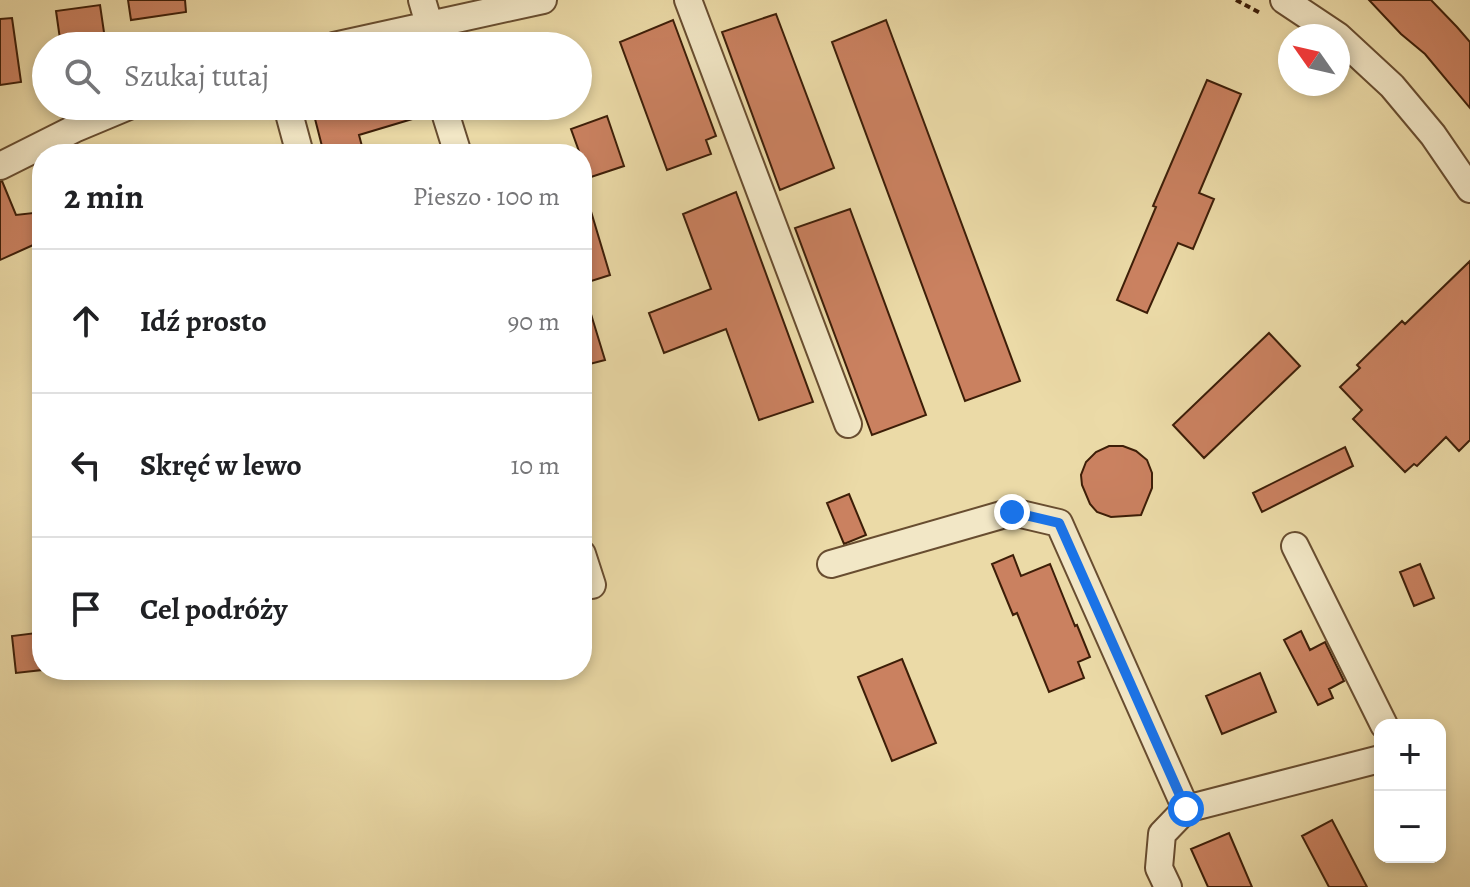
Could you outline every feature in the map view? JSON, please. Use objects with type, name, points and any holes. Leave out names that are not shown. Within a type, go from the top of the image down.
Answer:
[{"type":"street","points":[[391,32],[543,0]]},
{"type":"street","points":[[688,0],[848,424]]},
{"type":"street","points":[[1284,0],[1320,24]]},
{"type":"street","points":[[1350,47],[1392,86],[1433,135],[1470,189]]},
{"type":"street","points":[[44,144],[96,120]]},
{"type":"street","points":[[291,120],[297,144]]},
{"type":"street","points":[[447,120],[455,144]]},
{"type":"street","points":[[0,166],[32,150]]},
{"type":"street","points":[[831,564],[1012,512],[1059,523],[1186,809]]},
{"type":"street","points":[[1295,546],[1381,719]]},
{"type":"street","points":[[1168,887],[1159,868],[1162,834],[1186,809],[1374,761]]},
{"type":"building","points":[[128,0],[185,0],[186,12],[131,20]]},
{"type":"building","points":[[1369,0],[1431,0],[1457,27],[1470,42],[1470,108],[1425,54]]},
{"type":"building","points":[[100,5],[104,32],[59,32],[56,11]]},
{"type":"building","points":[[776,14],[834,168],[780,190],[722,32]]},
{"type":"building","points":[[12,18],[21,82],[0,85],[0,19]]},
{"type":"building","points":[[673,20],[716,136],[706,140],[711,154],[667,170],[620,42]]},
{"type":"building","points":[[886,20],[1020,381],[965,401],[832,42]]},
{"type":"building","points":[[1207,80],[1241,94],[1199,193],[1214,199],[1193,249],[1178,243],[1147,313],[1117,300]]},
{"type":"building","points":[[607,116],[624,166],[592,177],[592,144],[576,144],[571,129]]},
{"type":"building","points":[[315,120],[409,120],[359,135],[361,144],[321,144]]},
{"type":"building","points":[[0,182],[16,215],[32,213],[32,246],[0,260]]},
{"type":"building","points":[[736,192],[813,402],[759,420],[726,329],[664,353],[649,313],[711,289],[683,214]]},
{"type":"building","points":[[850,209],[926,415],[872,435],[795,228]]},
{"type":"building","points":[[592,215],[610,275],[592,281]]},
{"type":"building","points":[[1470,261],[1470,440],[1459,451],[1446,437],[1417,466],[1414,464],[1405,472],[1353,419],[1362,410],[1340,387],[1360,368],[1357,365],[1402,321],[1405,324]]},
{"type":"building","points":[[592,317],[605,360],[592,363]]},
{"type":"building","points":[[1269,333],[1300,366],[1204,458],[1173,425]]},
{"type":"building","points":[[1109,446],[1123,446],[1147,460],[1152,473],[1152,488],[1141,515],[1111,517],[1097,512],[1090,504],[1081,475],[1086,462],[1096,452]]},
{"type":"building","points":[[1345,447],[1353,466],[1262,512],[1253,493]]},
{"type":"building","points":[[849,494],[866,535],[844,544],[827,503]]},
{"type":"building","points":[[1013,555],[1021,576],[1050,564],[1090,657],[1078,662],[1084,678],[1049,692],[1017,613],[1013,615],[992,564]]},
{"type":"building","points":[[1420,564],[1434,598],[1414,606],[1400,572]]},
{"type":"building","points":[[1301,631],[1310,650],[1325,642],[1344,681],[1329,689],[1333,698],[1318,705],[1284,640]]},
{"type":"building","points":[[32,634],[32,671],[16,673],[12,636]]},
{"type":"building","points":[[902,659],[936,743],[892,761],[858,677]]},
{"type":"building","points":[[1260,673],[1276,712],[1222,734],[1206,696]]},
{"type":"building","points":[[1332,820],[1367,887],[1329,887],[1302,836]]},
{"type":"building","points":[[1229,833],[1252,887],[1208,887],[1191,849]]},
{"type":"route","points":[[1012,512],[1059,523],[1186,809]]}]
